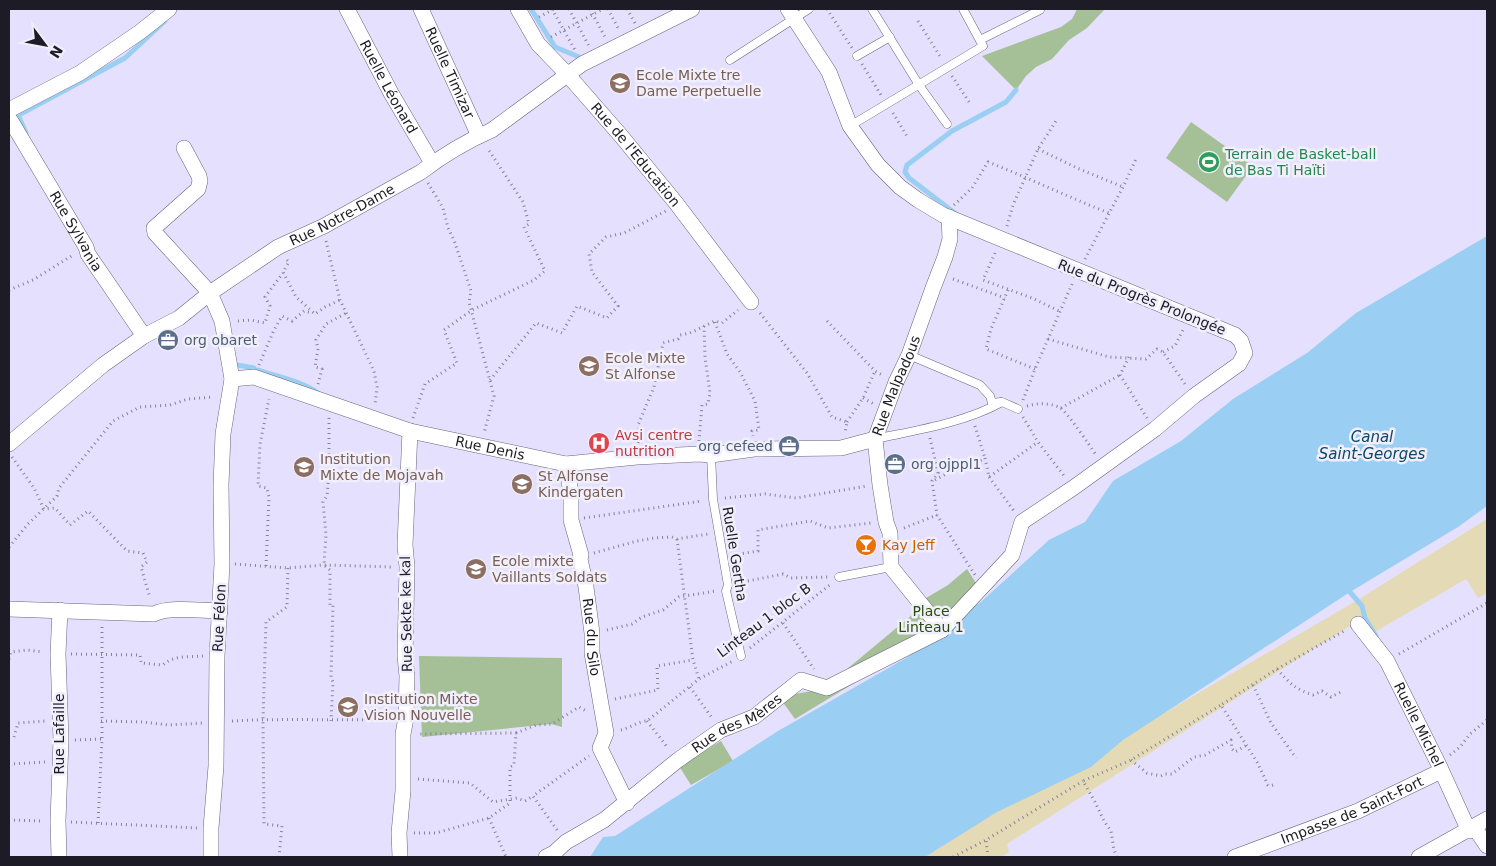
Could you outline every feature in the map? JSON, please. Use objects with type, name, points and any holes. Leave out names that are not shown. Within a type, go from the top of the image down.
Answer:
[{"type":"street","points":[[10,116],[80,73],[140,32],[169,9]]},
{"type":"street","name":"Ruelle Léonard","points":[[347,9],[391,93],[427,168]]},
{"type":"street","name":"Ruelle Timizar","points":[[420,9],[479,136]]},
{"type":"street","name":"Rue de l'Education","points":[[518,9],[538,44],[622,137],[676,203],[751,302]]},
{"type":"street","name":"Rue Notre-Dame","points":[[9,444],[103,365],[144,336],[179,318],[210,293],[278,247],[324,226],[492,130],[567,74],[589,60],[692,9]]},
{"type":"street","name":"Rue du Progrès Prolongée","points":[[791,14],[829,72],[850,126],[888,176],[918,200],[946,216],[1235,335],[1240,341],[1245,353],[1239,364],[1194,396],[1155,429],[1022,522]]},
{"type":"street","name":"Rue Sylvania","points":[[10,116],[86,247],[88,254],[144,336]]},
{"type":"street","name":"Rue Félon","points":[[184,148],[199,176],[198,189],[154,228],[156,233],[210,293],[222,321],[232,379],[223,442],[222,564],[217,656],[216,766],[210,857]]},
{"type":"street","name":"Rue Malpadous","points":[[891,567],[888,528],[880,485],[875,439],[896,382],[909,355],[945,257],[950,239],[946,216]]},
{"type":"street","name":"Rue Denis","points":[[232,379],[254,377],[410,431],[566,464],[637,457],[690,456],[754,449],[842,448],[875,439]]},
{"type":"street","name":"Rue Sekte ke kal","points":[[400,857],[399,833],[403,791],[403,734],[406,718],[407,567],[405,545],[410,431]]},
{"type":"street","name":"Rue du Silo","points":[[566,464],[571,493],[571,520],[581,555],[580,559],[592,633],[592,653],[605,728]]},
{"type":"street","points":[[827,688],[942,630],[1012,556],[1022,522]]},
{"type":"street","points":[[891,567],[942,630]]},
{"type":"street","points":[[9,609],[154,614],[174,610],[220,611]]},
{"type":"street","name":"Rue Lafaille","points":[[59,857],[59,762],[61,740],[58,654],[60,610]]},
{"type":"street","name":"Ruelle Michel","points":[[1358,624],[1387,661],[1440,767],[1477,826],[1487,846]]},
{"type":"street","name":"Rue des Mères","points":[[546,857],[554,853],[566,842],[604,820],[678,760],[721,730],[754,717],[801,680],[827,688]]},
{"type":"street","points":[[605,728],[600,748],[627,803]]},
{"type":"street","name":"Impasse de Saint-Fort","points":[[1235,857],[1358,811],[1440,767]]},
{"type":"street","points":[[1419,857],[1477,826]]},
{"type":"lane","points":[[730,60],[791,14],[808,9]]},
{"type":"lane","points":[[872,9],[919,85],[947,124]]},
{"type":"lane","points":[[850,126],[983,46],[964,9]]},
{"type":"lane","points":[[980,40],[1040,10]]},
{"type":"lane","points":[[857,56],[890,37]]},
{"type":"lane","points":[[909,355],[980,385],[990,396],[992,403],[1002,402],[1018,409]]},
{"type":"lane","points":[[875,439],[927,428],[971,415],[1002,402]]},
{"type":"lane","name":"Ruelle Gertha","points":[[705,454],[714,499],[727,588],[741,656]]},
{"type":"lane","points":[[839,576],[891,567]]},
{"type":"path","points":[[552,9],[564,30],[589,60]]},
{"type":"path","points":[[569,9],[577,23],[589,60]]},
{"type":"path","points":[[590,9],[612,49]]},
{"type":"path","points":[[538,44],[603,9]]},
{"type":"path","points":[[608,9],[626,42]]},
{"type":"path","points":[[827,9],[908,138]]},
{"type":"path","points":[[1056,122],[1038,149],[1025,176],[1013,205],[1003,240],[991,260],[983,280],[1032,298],[1059,311]]},
{"type":"path","points":[[410,431],[425,384],[458,362],[444,330],[472,310],[534,280],[545,271],[524,227],[529,224],[524,202],[479,136]]},
{"type":"path","points":[[1038,149],[1123,187]]},
{"type":"path","points":[[1018,409],[1078,270],[1123,187],[1137,156]]},
{"type":"path","points":[[946,216],[972,188],[988,162],[1109,213]]},
{"type":"path","points":[[427,168],[443,208],[448,228],[469,285],[469,302],[494,396],[481,446]]},
{"type":"path","points":[[490,380],[536,323],[562,333],[577,306],[607,318],[618,306],[592,272],[589,254],[606,237],[624,233],[666,211],[676,203]]},
{"type":"path","points":[[324,226],[328,252],[340,300],[374,371],[377,387],[372,418]]},
{"type":"path","points":[[9,290],[39,276],[86,247]]},
{"type":"path","points":[[222,321],[250,320],[265,323],[270,306],[265,297],[289,262],[278,247]]},
{"type":"path","points":[[283,272],[296,297],[315,314]]},
{"type":"path","points":[[938,273],[1005,298]]},
{"type":"path","points":[[1008,290],[991,329],[986,349],[1035,368]]},
{"type":"path","points":[[315,314],[325,306],[340,300]]},
{"type":"path","points":[[637,457],[640,430],[638,425],[654,386],[663,344],[715,321],[722,323],[744,305],[751,302],[803,368],[832,416],[847,422]]},
{"type":"path","points":[[254,377],[282,316],[292,321],[304,311],[315,314]]},
{"type":"path","points":[[314,397],[322,370],[315,367],[318,349],[316,340],[326,324],[346,314]]},
{"type":"path","points":[[1163,352],[1175,346],[1190,317]]},
{"type":"path","points":[[827,320],[874,371],[896,382]]},
{"type":"path","points":[[715,321],[727,354],[740,372],[755,401],[760,430],[752,431],[754,449]]},
{"type":"path","points":[[704,326],[704,357],[710,393],[708,404],[702,406],[705,454]]},
{"type":"path","points":[[1048,339],[1109,357],[1146,359],[1157,349],[1163,352],[1194,396]]},
{"type":"path","points":[[1018,409],[1036,403],[1061,408],[1120,375],[1129,357]]},
{"type":"path","points":[[842,448],[847,422],[862,398],[874,371]]},
{"type":"path","points":[[1120,375],[1155,429]]},
{"type":"path","points":[[266,566],[269,497],[267,488],[258,486],[260,444],[272,383]]},
{"type":"path","points":[[9,547],[28,524],[57,496],[59,488],[113,422],[140,407],[170,405],[188,398],[229,397]]},
{"type":"path","points":[[324,565],[326,535],[323,502],[327,496],[329,416],[332,403]]},
{"type":"path","points":[[1061,408],[1104,465]]},
{"type":"path","points":[[1018,409],[1038,442],[1073,488]]},
{"type":"path","points":[[971,415],[990,478],[1022,522]]},
{"type":"path","points":[[927,428],[938,474],[932,481],[937,514],[982,586]]},
{"type":"path","points":[[990,478],[1038,442]]},
{"type":"path","points":[[9,452],[34,488],[44,510]]},
{"type":"path","points":[[932,481],[957,468],[978,462],[984,458]]},
{"type":"path","points":[[571,520],[714,499],[765,494],[796,498],[880,485]]},
{"type":"path","points":[[44,510],[55,508],[70,526],[88,511],[127,551],[143,553],[147,562],[141,567],[154,614]]},
{"type":"path","points":[[723,556],[758,551],[758,530],[810,521],[828,528],[888,528],[937,514]]},
{"type":"path","points":[[581,555],[586,556],[654,538],[672,537],[677,539],[718,532]]},
{"type":"path","points":[[677,539],[693,660],[699,680]]},
{"type":"path","points":[[222,564],[288,568],[324,565],[407,567]]},
{"type":"path","points":[[324,565],[330,570],[330,605],[333,605],[331,721]]},
{"type":"path","points":[[280,857],[282,826],[264,824],[263,719],[266,622],[287,607],[288,568]]},
{"type":"path","points":[[592,633],[632,624],[642,617],[663,610],[679,597],[718,590],[784,574],[791,578],[839,576]]},
{"type":"path","name":"Linteau 1 bloc B","points":[[605,728],[630,728],[647,721],[699,680],[741,656],[839,576]]},
{"type":"path","points":[[1387,661],[1487,603]]},
{"type":"path","points":[[98,823],[102,739],[102,613]]},
{"type":"path","points":[[783,623],[827,688]]},
{"type":"path","points":[[953,857],[986,840],[1083,781],[1131,760],[1277,669],[1358,624]]},
{"type":"path","points":[[9,660],[11,652],[27,650],[58,654],[101,653],[140,655],[141,663],[156,665],[163,665],[167,660],[179,657],[217,656]]},
{"type":"path","points":[[600,702],[658,690],[656,666],[693,660]]},
{"type":"path","points":[[1277,669],[1290,685],[1301,691],[1313,695],[1322,691],[1331,698],[1343,692]]},
{"type":"path","points":[[1253,685],[1270,723],[1296,758]]},
{"type":"path","points":[[690,687],[721,730]]},
{"type":"path","points":[[1221,705],[1247,745],[1268,785],[1273,785]]},
{"type":"path","points":[[403,734],[516,733],[536,726],[552,724],[579,707],[605,728]]},
{"type":"path","points":[[101,721],[142,722],[169,726],[263,719],[331,721],[406,718]]},
{"type":"path","points":[[9,737],[14,737],[18,723],[59,720]]},
{"type":"path","points":[[1440,767],[1470,734],[1487,720]]},
{"type":"path","points":[[647,721],[678,760]]},
{"type":"path","points":[[399,833],[436,833],[489,818],[510,803],[510,767],[514,766],[516,733]]},
{"type":"path","points":[[61,740],[102,739]]},
{"type":"path","points":[[1131,760],[1147,773],[1161,776],[1172,774],[1194,757],[1205,755],[1230,740],[1232,749],[1235,752],[1247,745]]},
{"type":"path","points":[[403,778],[470,783],[493,802],[510,798],[525,801],[600,748]]},
{"type":"path","points":[[9,764],[59,762]]},
{"type":"path","points":[[1083,781],[1104,821],[1112,831],[1114,850],[1117,857]]},
{"type":"path","points":[[533,796],[566,842]]},
{"type":"path","points":[[489,818],[506,857]]},
{"type":"path","points":[[9,820],[211,828]]},
{"type":"path","points":[[986,840],[988,857]]},
{"type":"green space","points":[[1077,9],[1105,9],[1087,28],[1069,40],[1052,59],[1036,67],[1026,76],[1016,90],[982,56],[1061,27],[1072,19]]},
{"type":"green space","name":"Terrain de Basket-ball de Bas Ti Haïti","points":[[1191,122],[1253,166],[1227,202],[1166,158]]},
{"type":"green space","name":"Place Linteau 1","points":[[967,569],[983,594],[942,630],[795,719],[779,697],[823,689],[918,610],[916,604],[948,585]]},
{"type":"green space","points":[[419,656],[562,658],[562,727],[551,724],[422,737]]},
{"type":"green space","points":[[721,741],[733,761],[691,785],[679,766]]},
{"type":"sand","points":[[1487,519],[1487,593],[1478,598],[1466,579],[1361,640],[1350,626],[1007,844],[1009,852],[1001,857],[920,857],[1356,601]]},
{"type":"water","name":"Canal Saint-Georges","points":[[1487,236],[1487,506],[1458,527],[1350,592],[1123,740],[1091,767],[997,812],[925,857],[590,857],[603,837],[615,836],[778,731],[906,658],[982,601],[1049,540],[1085,522],[1113,481],[1181,441],[1233,399],[1307,353],[1356,313]]},
{"type":"waterway","points":[[531,9],[555,47],[584,59]]},
{"type":"waterway","points":[[15,117],[125,58],[165,21]]},
{"type":"waterway","points":[[956,214],[909,178],[905,172],[907,165],[952,131],[1006,102],[1016,90]]},
{"type":"waterway","points":[[18,115],[26,133]]},
{"type":"waterway","points":[[237,365],[254,368]]},
{"type":"waterway","points":[[258,370],[297,382],[318,393]]},
{"type":"waterway","points":[[1350,592],[1362,606],[1365,618],[1376,636]]},
{"type":"place","name":"Ecole Mixte tre Dame Perpetuelle","points":[[620,83]]},
{"type":"place","name":"Terrain de Basket-ball de Bas Ti Haïti","points":[[1209,162]]},
{"type":"place","name":"org obaret","points":[[168,340]]},
{"type":"place","name":"Ecole Mixte St Alfonse","points":[[589,366]]},
{"type":"place","name":"Avsi centre nutrition","points":[[599,443]]},
{"type":"place","name":"org cefeed","points":[[789,446]]},
{"type":"place","name":"org ojppl1","points":[[895,464]]},
{"type":"place","name":"Institution Mixte de Mojavah","points":[[304,467]]},
{"type":"place","name":"St Alfonse Kindergaten","points":[[522,484]]},
{"type":"place","name":"Kay Jeff","points":[[866,545]]},
{"type":"place","name":"Ecole mixte Vaillants Soldats","points":[[476,569]]},
{"type":"place","name":"Institution Mixte Vision Nouvelle","points":[[348,707]]}]
